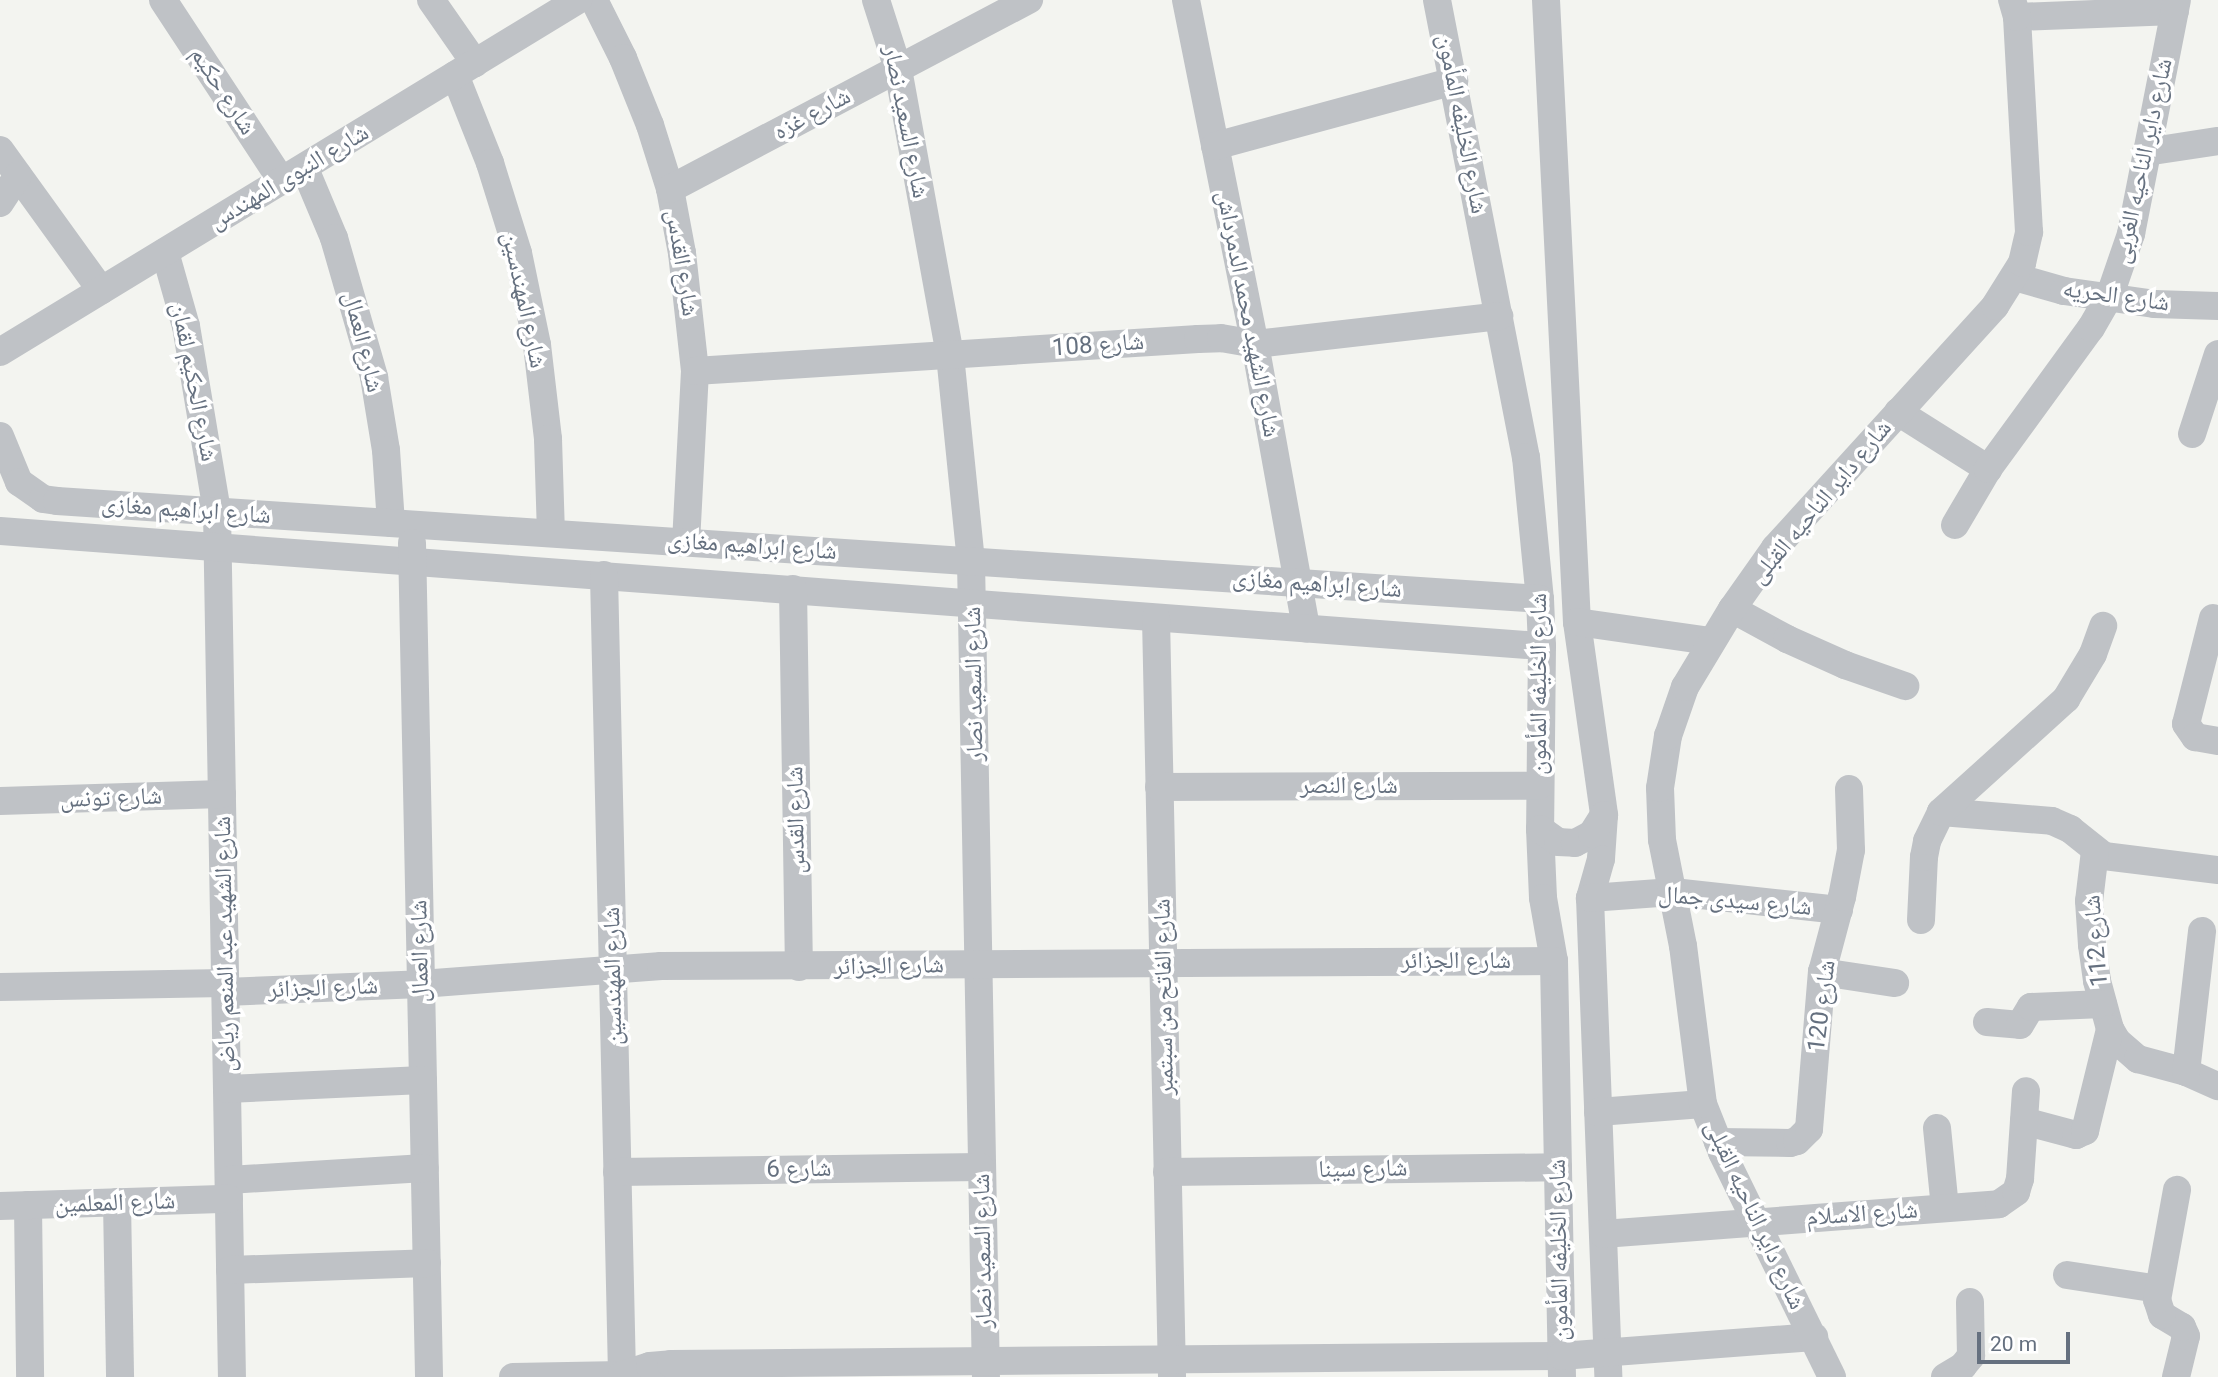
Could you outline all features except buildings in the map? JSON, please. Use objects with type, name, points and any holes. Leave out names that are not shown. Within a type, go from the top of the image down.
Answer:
[{"type":"street","name":"شارع حكيم","points":[[163,0],[293,175]]},
{"type":"street","name":"شارع المهندسين","points":[[431,0],[465,69],[518,253],[537,345],[546,426],[551,533]]},
{"type":"street","name":"شارع النبوى المهندس","points":[[0,352],[578,0]]},
{"type":"street","name":"شارع القدس","points":[[594,0],[636,92],[670,189],[691,311],[695,370],[686,541]]},
{"type":"street","name":"شارع السعيد نصار","points":[[876,0],[898,69],[950,355],[971,561],[980,1167],[986,1369]]},
{"type":"street","name":"شارع غزه","points":[[670,189],[1029,0]]},
{"type":"street","name":"شارع الشهيد محمد الدمرداش","points":[[1186,0],[1255,344],[1306,628]]},
{"type":"street","name":"شارع الخليفه المأمون","points":[[1437,0],[1526,457],[1540,599],[1540,829],[1543,898],[1554,961],[1562,1366]]},
{"type":"street","name":"شارع الخليفه المأمون","points":[[1546,0],[1577,622],[1604,815],[1601,859],[1590,898],[1607,1365]]},
{"type":"street","points":[[2014,9],[2176,6]]},
{"type":"street","name":"شارع داير الناحيه الغربى","points":[[1955,525],[1988,469],[2091,328],[2110,295],[2131,234],[2176,6]]},
{"type":"street","name":"شارع داير الناحيه القبلى","points":[[1832,1377],[1718,1142],[1703,1104],[1673,891],[1662,840],[1660,788],[1668,736],[1685,687],[1732,609],[1775,548],[1995,306],[2015,278],[2029,232],[2014,9]]},
{"type":"street","points":[[1215,146],[1454,81]]},
{"type":"street","points":[[2147,152],[2218,141]]},
{"type":"street","points":[[0,150],[101,290]]},
{"type":"street","points":[[0,203],[18,175]]},
{"type":"street","name":"شارع العمال","points":[[293,175],[334,239],[374,377],[401,524],[412,561],[429,1377]]},
{"type":"street","name":"شارع الحكيم لقمان","points":[[165,252],[186,327],[217,512]]},
{"type":"street","name":"شارع الحريه","points":[[2015,278],[2064,290],[2110,295],[2154,304],[2218,306]]},
{"type":"street","name":"شارع 108","points":[[695,370],[1198,339],[1221,338],[1255,344],[1499,316]]},
{"type":"street","points":[[2192,434],[2218,354]]},
{"type":"street","points":[[1898,412],[1988,469]]},
{"type":"street","name":"شارع ابراهيم مغازى","points":[[0,436],[19,482],[43,499],[1540,599]]},
{"type":"street","name":"شارع الشهيد عبد المنعم رياض","points":[[217,512],[232,1377]]},
{"type":"street","name":"شارع ابراهيم مغازى","points":[[0,531],[1542,646]]},
{"type":"street","name":"شارع المهندسين","points":[[604,575],[622,1376]]},
{"type":"street","name":"شارع القدس","points":[[793,589],[799,967]]},
{"type":"street","points":[[1732,609],[1799,645],[1905,686]]},
{"type":"street","name":"شارع الفاتح من سبتمبر","points":[[1156,618],[1172,1368]]},
{"type":"street","points":[[2213,618],[2186,724],[2194,737],[2218,741]]},
{"type":"street","points":[[1577,622],[1711,641]]},
{"type":"street","points":[[1921,920],[1924,857],[1927,841],[1941,812],[2066,699],[2093,654],[2103,626]]},
{"type":"street","name":"شارع النصر","points":[[1159,787],[1539,786]]},
{"type":"street","name":"شارع 120","points":[[1718,1142],[1790,1143],[1797,1141],[1809,1129],[1822,972],[1839,910],[1851,850],[1849,789]]},
{"type":"street","name":"شارع تونس","points":[[0,801],[222,794]]},
{"type":"street","points":[[1941,812],[2052,821],[2070,829],[2095,851],[2112,859],[2218,870]]},
{"type":"street","points":[[1540,829],[1558,842],[1575,842],[1592,834],[1604,815]]},
{"type":"street","name":"شارع 112","points":[[2095,851],[2089,901],[2093,957],[2106,1017],[2117,1041],[2138,1059],[2186,1072],[2218,1086]]},
{"type":"street","name":"شارع سيدى جمال","points":[[1590,898],[1673,891],[1839,910]]},
{"type":"street","points":[[2186,1072],[2202,931]]},
{"type":"street","name":"شارع الجزائر","points":[[0,987],[421,984],[661,967],[1554,961]]},
{"type":"street","points":[[1822,972],[1895,983]]},
{"type":"street","points":[[1987,1023],[2020,1025],[2031,1007],[2106,1017]]},
{"type":"street","name":"شارع 112","points":[[2024,1121],[2076,1135],[2085,1131],[2106,1017]]},
{"type":"street","points":[[227,1088],[423,1080]]},
{"type":"street","name":"شارع الاسلام","points":[[1602,1234],[1999,1204],[2011,1197],[2020,1179],[2026,1091]]},
{"type":"street","points":[[1598,1112],[1703,1104]]},
{"type":"street","points":[[1937,1128],[1945,1208]]},
{"type":"street","name":"شارع 6","points":[[617,1171],[980,1167]]},
{"type":"street","name":"شارع سينا","points":[[1167,1172],[1558,1167]]},
{"type":"street","name":"شارع المعلمين","points":[[0,1206],[117,1202],[425,1168]]},
{"type":"street","points":[[2176,1377],[2186,1336],[2182,1327],[2162,1314],[2158,1289],[2177,1189]]},
{"type":"street","points":[[117,1202],[120,1377]]},
{"type":"street","points":[[28,1205],[30,1377]]},
{"type":"street","points":[[230,1270],[427,1263]]},
{"type":"street","points":[[2067,1275],[2158,1289]]},
{"type":"street","points":[[1945,1377],[1964,1366],[1971,1356],[1970,1302]]},
{"type":"street","points":[[513,1377],[622,1376],[660,1365],[808,1370],[1607,1365],[1814,1337]]}]
